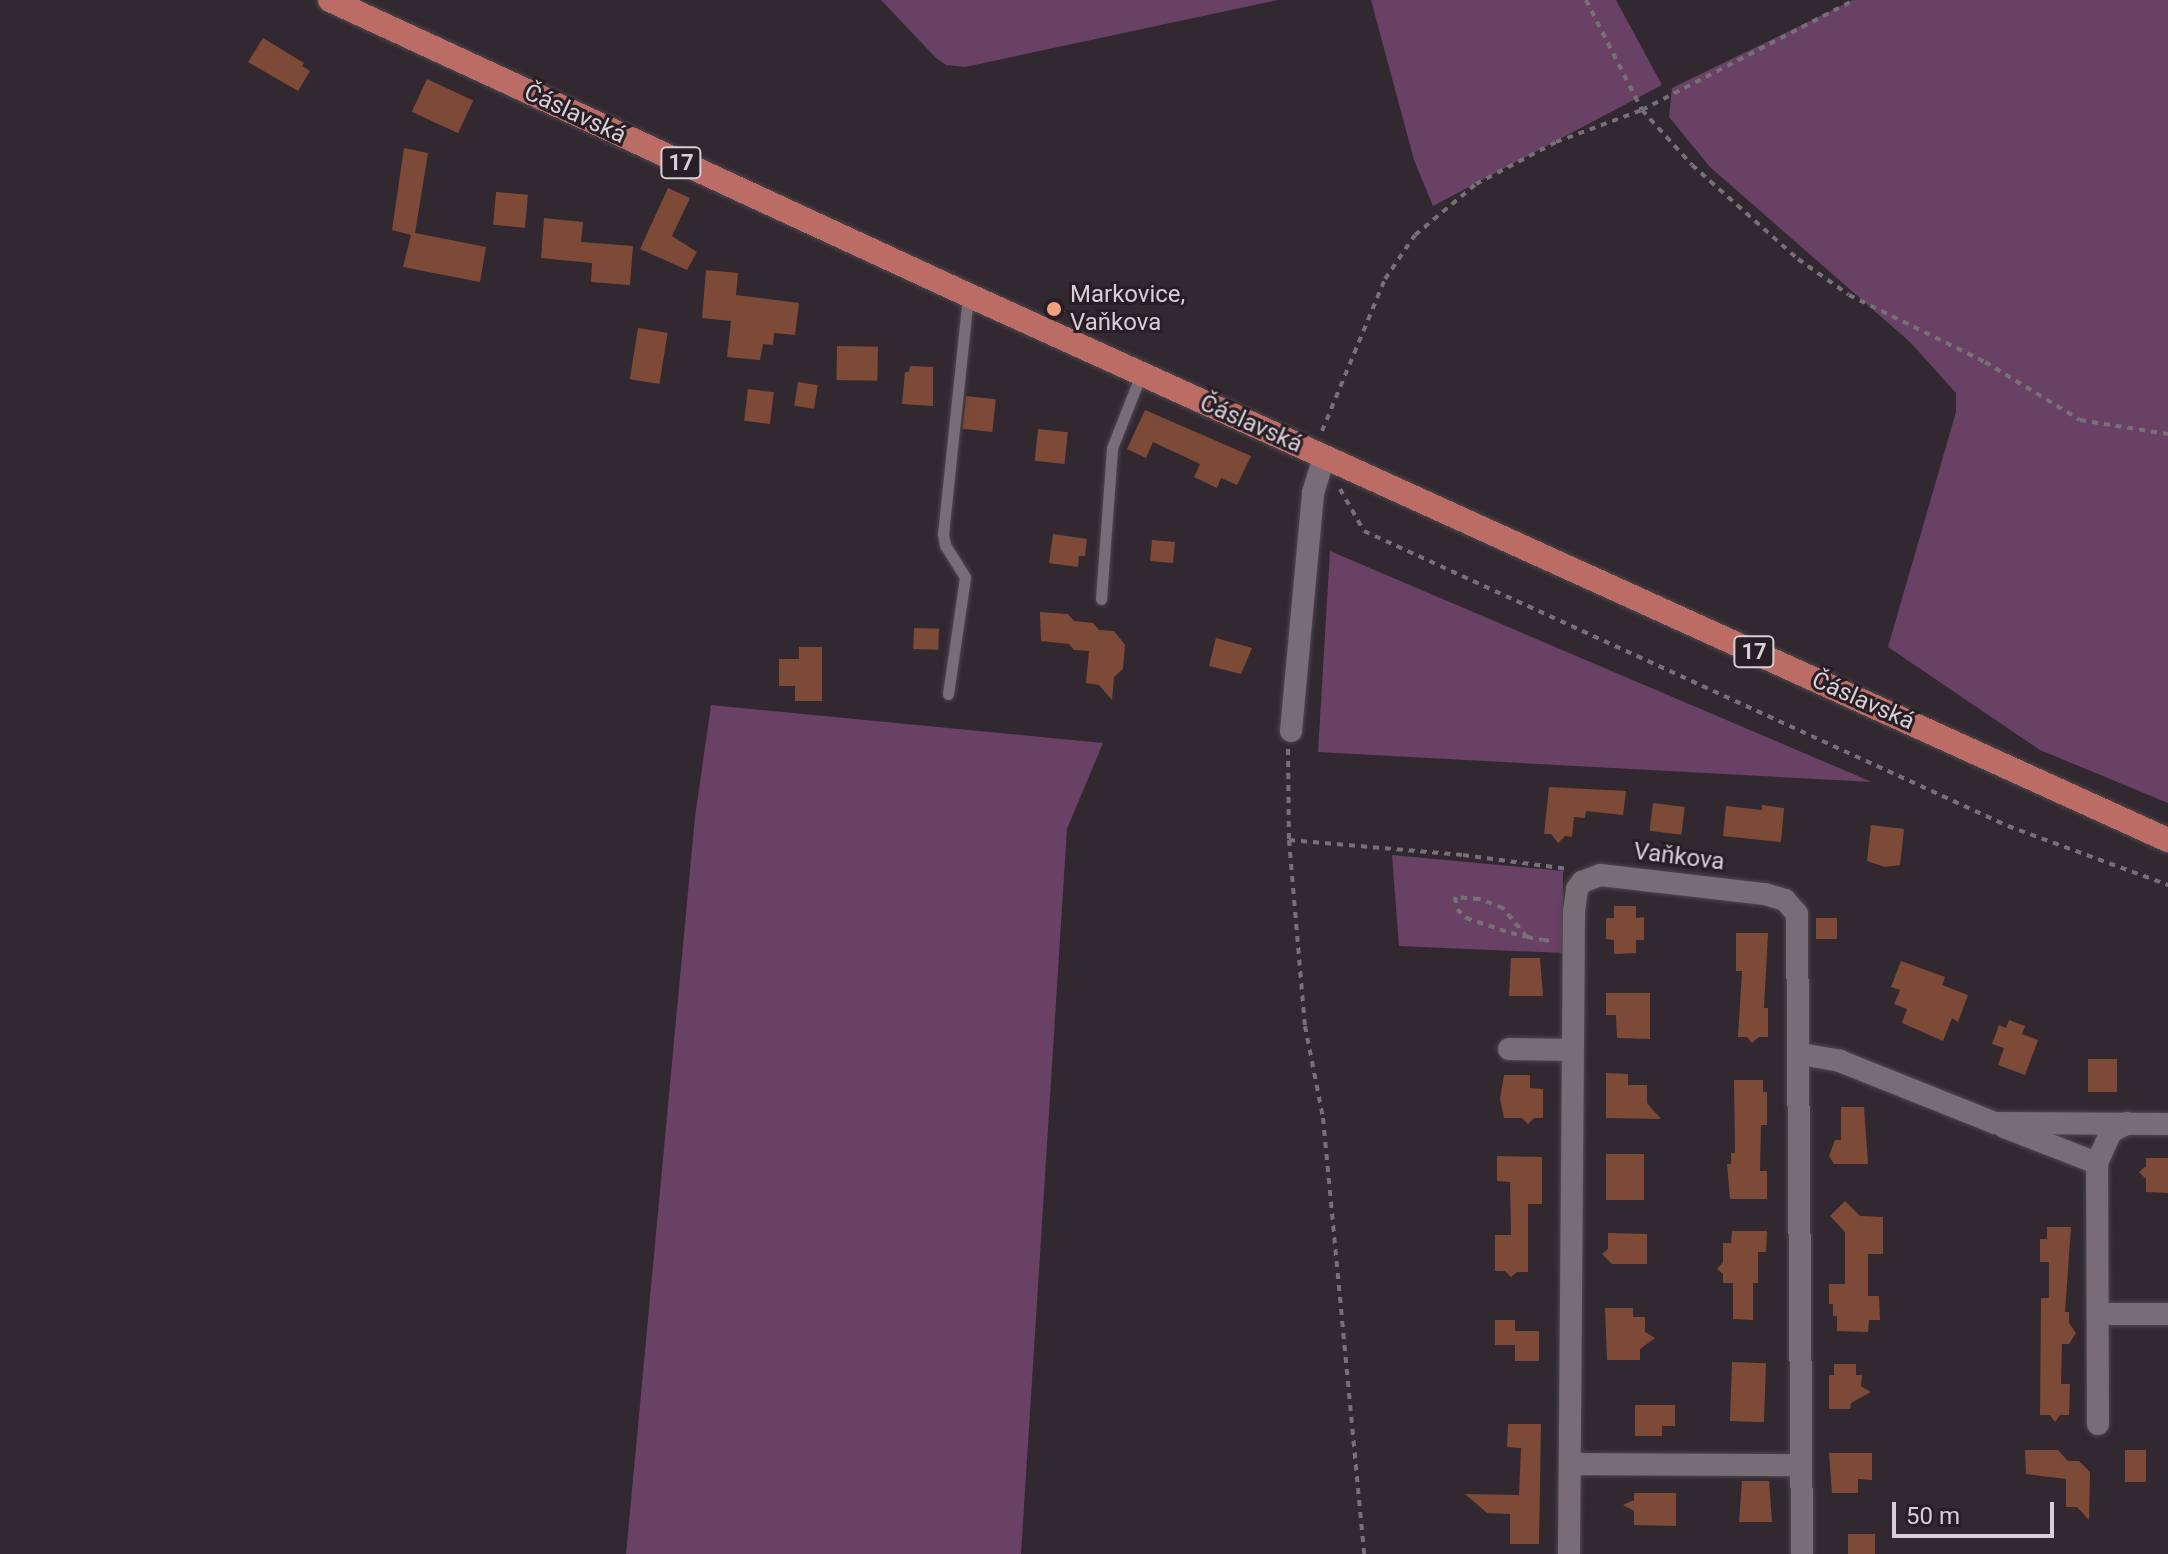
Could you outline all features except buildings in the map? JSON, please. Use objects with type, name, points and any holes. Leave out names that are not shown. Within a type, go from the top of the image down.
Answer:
[{"type":"main road","name":"Čáslavská","points":[[335,1],[1141,374],[1319,461],[2168,840]]},
{"type":"street","points":[[1291,731],[1313,493],[1319,461]]},
{"type":"street","name":"Vaňkova","points":[[1582,882],[1590,877],[1611,875],[1765,894],[1793,905],[1800,935],[1799,1465],[1802,1554]]},
{"type":"street","points":[[1569,1554],[1573,941],[1575,900],[1582,882]]},
{"type":"street","points":[[1509,1049],[1572,1050]]},
{"type":"street","points":[[1801,1054],[1840,1061],[2097,1163]]},
{"type":"street","points":[[1995,1123],[2168,1124]]},
{"type":"street","points":[[2098,1424],[2097,1163],[2111,1132],[2128,1123]]},
{"type":"street","points":[[2099,1314],[2168,1314]]},
{"type":"street","points":[[1570,1464],[1799,1465]]},
{"type":"lane","points":[[948,694],[965,577],[945,545],[943,534],[968,295]]},
{"type":"lane","points":[[1101,599],[1112,448],[1141,374]]},
{"type":"path","points":[[1586,0],[1642,110],[1692,165],[1798,259],[1849,295],[1985,362],[2080,420],[2168,434]]},
{"type":"path","points":[[1854,0],[1642,110],[1556,142],[1476,184],[1415,235],[1385,279],[1319,461],[1342,491],[1364,531],[2008,826],[2168,885]]},
{"type":"path","points":[[1040,304],[1064,311],[1097,329]]},
{"type":"path","points":[[1291,731],[1286,768],[1289,840],[1305,1026],[1323,1118],[1364,1554]]},
{"type":"path","points":[[1289,840],[1565,866],[1582,882]]},
{"type":"path","points":[[1527,937],[1511,915],[1494,903],[1455,897],[1457,909],[1466,918],[1527,937],[1573,941]]},
{"type":"shaded area","points":[[881,0],[1278,0],[965,67],[946,65],[936,58]]},
{"type":"shaded area","points":[[1371,0],[1616,0],[1662,85],[1433,206],[1414,160]]},
{"type":"shaded area","points":[[1853,0],[2168,0],[2168,803],[2040,750],[1888,647],[1956,412],[1956,393],[1910,342],[1710,167],[1669,117],[1672,88]]},
{"type":"shaded area","points":[[1330,551],[1872,782],[1318,752]]},
{"type":"shaded area","points":[[711,705],[1103,743],[1067,829],[1021,1554],[626,1554],[695,817]]},
{"type":"shaded area","points":[[1392,855],[1563,871],[1563,953],[1399,946]]},
{"type":"place","name":"Markovice, Vaňkova","points":[[1054,309]]}]
